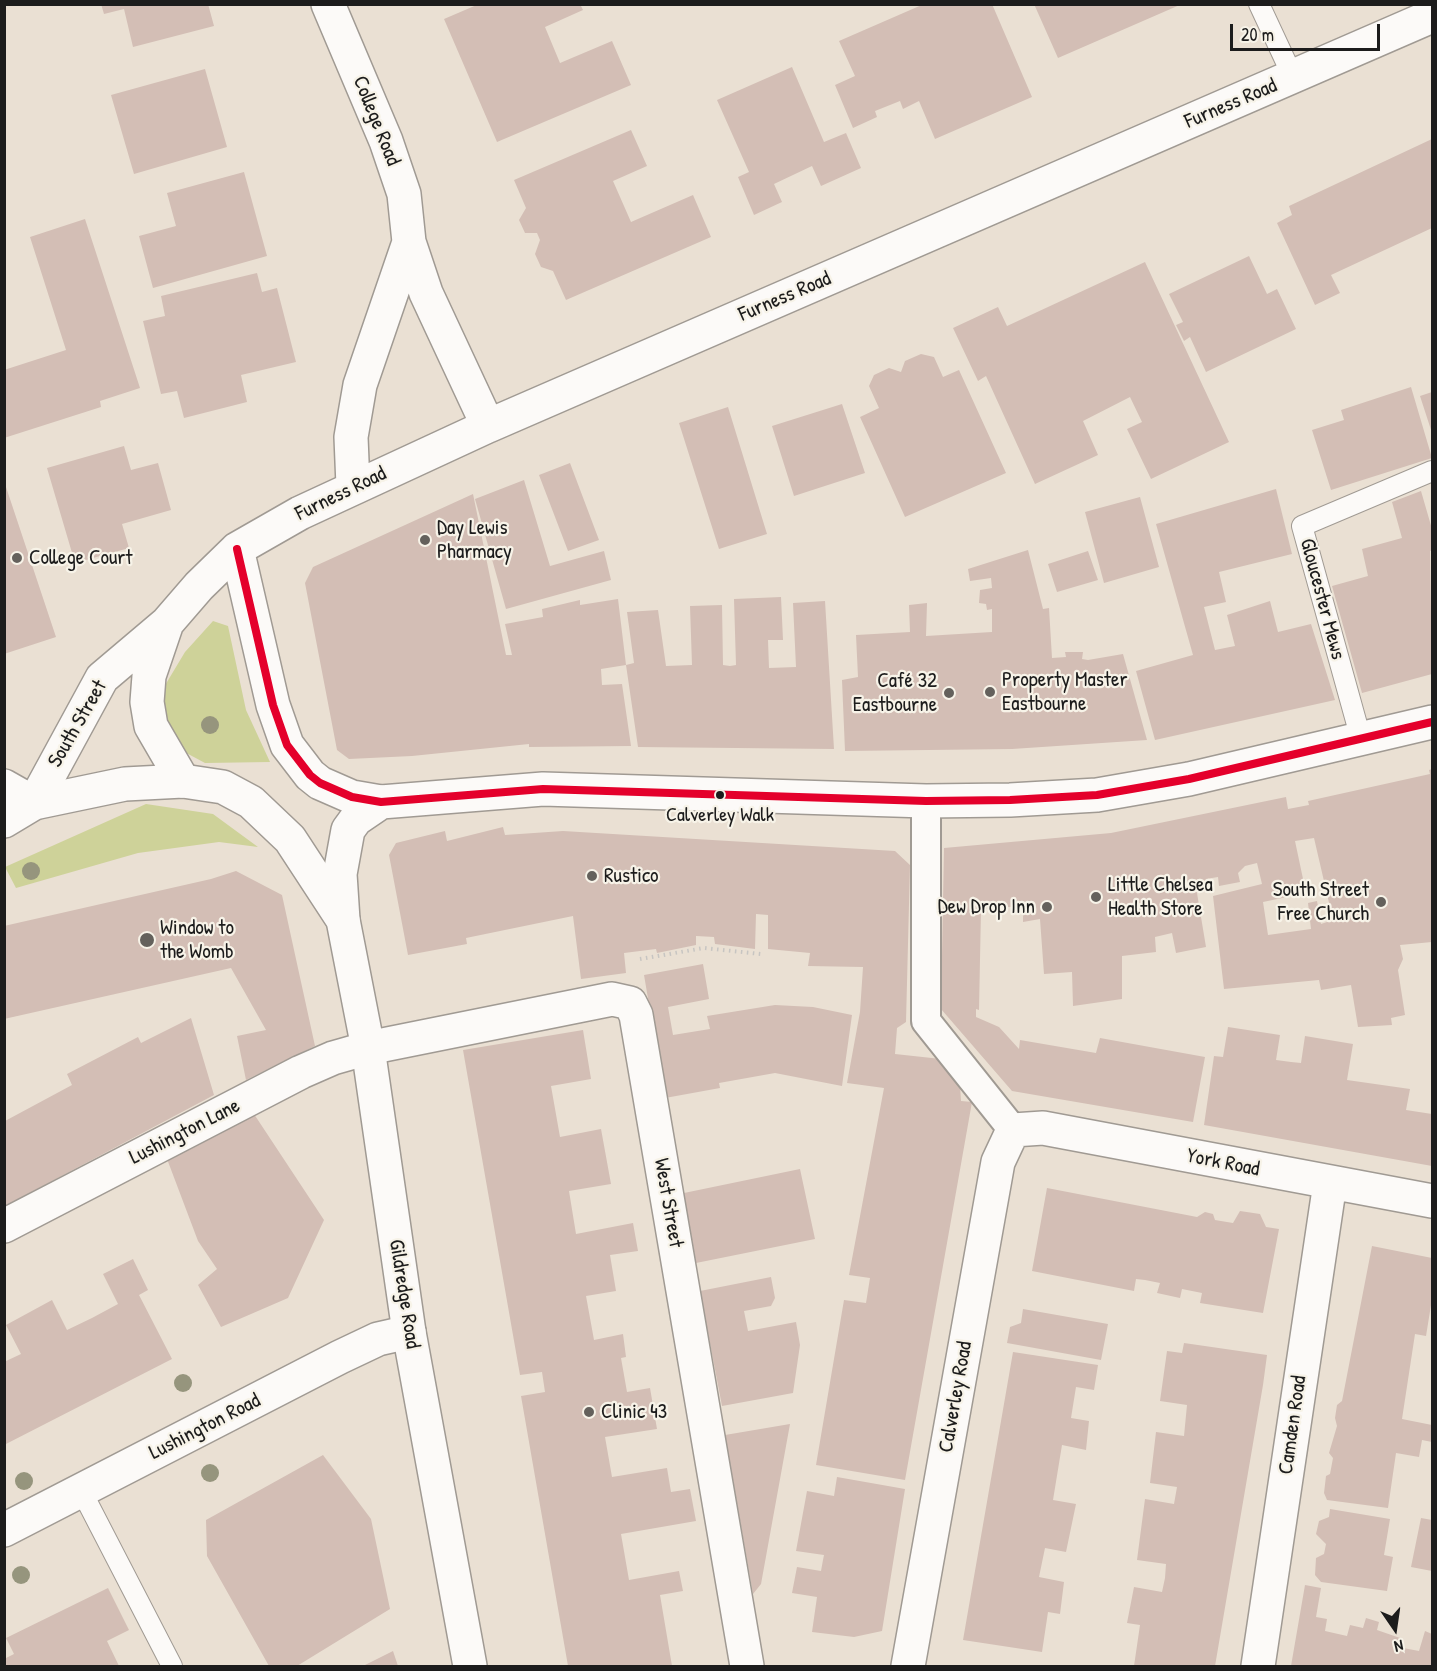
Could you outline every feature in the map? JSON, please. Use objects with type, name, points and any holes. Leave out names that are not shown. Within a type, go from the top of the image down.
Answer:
[{"type":"street","name":"College Road","points":[[328,4],[386,141],[404,194],[409,242],[426,293],[488,426]]},
{"type":"street","name":"Furness Road","points":[[167,623],[199,586],[237,549],[353,486],[1432,16]]},
{"type":"street","name":"College Road","points":[[353,486],[351,437],[360,386],[409,242]]},
{"type":"street","points":[[237,549],[273,705],[287,746],[310,775],[320,783],[352,797],[381,801],[543,789],[926,801],[1010,800],[1097,795],[1189,779],[1432,722]]},
{"type":"street","points":[[167,623],[149,676],[147,702],[151,726],[183,782]]},
{"type":"street","name":"South Street","points":[[34,803],[102,678],[167,623]]},
{"type":"street","name":"South Street","points":[[4,821],[34,803],[125,784],[183,782],[223,787],[251,802],[274,821]]},
{"type":"street","points":[[4,786],[34,803]]},
{"type":"street","name":"Gildredge Road","points":[[381,801],[356,819],[348,830],[340,874],[343,920],[368,1048],[409,1332],[470,1666]]},
{"type":"street","points":[[926,801],[926,1021],[1013,1130]]},
{"type":"street","name":"Gildredge Road","points":[[274,821],[290,839],[343,920]]},
{"type":"street","points":[[368,1048],[612,999],[630,1003]]},
{"type":"street","name":"West Street","points":[[630,1003],[638,1026],[747,1666]]},
{"type":"street","name":"Lushington Lane","points":[[4,1226],[301,1072],[368,1048]]},
{"type":"street","name":"York Road","points":[[1013,1130],[1044,1128],[1432,1201]]},
{"type":"street","name":"Calverley Road","points":[[908,1666],[998,1162],[1013,1130]]},
{"type":"street","name":"Camden Road","points":[[1258,1666],[1330,1183]]},
{"type":"street","name":"Lushington Road","points":[[4,1530],[340,1357],[378,1339],[409,1332]]},
{"type":"lane","points":[[1259,4],[1293,77]]},
{"type":"lane","name":"Gloucester Mews","points":[[1361,739],[1302,526],[1432,471]]},
{"type":"lane","points":[[81,1490],[172,1666]]},
{"type":"path","points":[[630,1003],[638,960],[704,948],[761,954]]},
{"type":"green space","points":[[213,621],[228,626],[246,710],[270,762],[205,763],[177,748],[163,717],[164,687],[185,652]]},
{"type":"green space","points":[[146,804],[213,814],[258,847],[219,842],[138,853],[16,888],[5,867]]},
{"type":"building","points":[[101,4],[208,4],[214,26],[133,47],[124,9],[104,14]]},
{"type":"building","points":[[479,4],[580,4],[583,10],[545,27],[560,63],[612,41],[631,85],[497,142],[444,19]]},
{"type":"building","points":[[924,4],[992,4],[1032,97],[935,139],[919,101],[903,109],[900,101],[875,111],[877,117],[853,128],[835,85],[855,76],[839,41]]},
{"type":"building","points":[[1034,4],[1182,4],[1058,58]]},
{"type":"building","points":[[792,67],[824,142],[846,133],[861,168],[821,186],[812,166],[774,184],[782,202],[754,215],[738,177],[749,172],[717,100]]},
{"type":"building","points":[[205,69],[227,147],[134,174],[111,95]]},
{"type":"building","points":[[631,130],[647,166],[613,181],[631,222],[693,195],[711,237],[566,300],[553,271],[541,267],[535,254],[540,240],[537,233],[525,233],[519,220],[526,208],[514,180]]},
{"type":"building","points":[[1432,139],[1432,228],[1331,275],[1340,293],[1315,305],[1277,223],[1292,215],[1289,206]]},
{"type":"building","points":[[244,172],[267,256],[153,288],[139,236],[176,226],[167,193]]},
{"type":"building","points":[[85,219],[140,388],[100,401],[101,407],[4,438],[4,370],[66,350],[30,237]]},
{"type":"building","points":[[1249,256],[1267,294],[1277,289],[1296,329],[1206,372],[1190,337],[1184,341],[1176,325],[1183,322],[1169,294]]},
{"type":"building","points":[[1145,262],[1229,442],[1151,479],[1127,429],[1142,422],[1130,397],[1083,421],[1098,455],[1035,484],[986,376],[978,381],[953,328],[998,307],[1007,326]]},
{"type":"building","points":[[257,273],[262,292],[277,288],[296,362],[241,375],[247,402],[184,418],[177,391],[161,394],[143,321],[165,316],[161,296]]},
{"type":"building","points":[[921,354],[934,357],[943,377],[959,370],[1006,473],[905,517],[860,417],[879,408],[869,386],[874,375],[889,368],[901,372],[905,361]]},
{"type":"building","points":[[1411,387],[1432,458],[1331,490],[1312,430],[1344,420],[1341,410]]},
{"type":"building","points":[[1432,392],[1432,433],[1420,396]]},
{"type":"building","points":[[842,404],[865,473],[794,496],[772,426]]},
{"type":"building","points":[[728,407],[767,534],[719,549],[679,423]]},
{"type":"building","points":[[124,446],[131,470],[158,463],[171,510],[122,524],[129,548],[75,563],[47,468]]},
{"type":"building","points":[[570,463],[599,540],[568,551],[539,475]]},
{"type":"building","points":[[524,480],[550,566],[604,551],[611,580],[506,609],[475,499]]},
{"type":"building","name":"College Court","points":[[4,481],[56,637],[4,654]]},
{"type":"building","points":[[1276,489],[1292,554],[1219,572],[1226,602],[1204,607],[1215,650],[1235,646],[1227,615],[1270,601],[1278,632],[1311,624],[1335,700],[1155,740],[1136,671],[1193,655],[1156,524]]},
{"type":"building","points":[[1421,491],[1432,529],[1432,550],[1430,551],[1432,674],[1362,693],[1332,586],[1368,576],[1362,549],[1402,538],[1392,502]]},
{"type":"building","points":[[473,494],[506,655],[512,655],[505,624],[543,617],[542,609],[580,600],[580,605],[618,599],[626,665],[601,669],[602,685],[622,684],[631,746],[529,747],[529,744],[412,756],[349,759],[337,750],[305,583],[313,567]]},
{"type":"building","points":[[1140,497],[1159,567],[1104,583],[1085,512]]},
{"type":"building","points":[[1028,550],[1043,609],[1049,608],[1052,658],[1066,657],[1065,652],[1083,652],[1082,659],[1088,660],[1123,654],[1147,740],[1012,749],[845,751],[842,680],[858,677],[856,635],[910,632],[909,605],[927,603],[926,636],[992,632],[992,609],[987,610],[986,604],[979,603],[980,590],[992,588],[991,578],[970,581],[968,569]]},
{"type":"building","points":[[1088,551],[1098,580],[1057,592],[1048,564]]},
{"type":"building","points":[[781,597],[783,640],[768,640],[769,668],[796,667],[793,603],[825,601],[834,749],[638,747],[626,665],[634,663],[627,612],[658,610],[666,666],[692,665],[690,606],[722,605],[723,665],[730,666],[736,665],[734,599]]},
{"type":"building","points":[[1432,769],[1432,942],[1400,945],[1403,959],[1398,970],[1405,1015],[1391,1018],[1392,1025],[1358,1027],[1351,985],[1321,990],[1319,980],[1224,989],[1213,896],[1262,884],[1257,863],[1245,866],[1238,873],[1240,882],[1219,886],[1218,877],[1206,879],[1208,891],[1197,893],[1206,947],[1176,953],[1172,933],[1155,937],[1156,952],[1122,956],[1122,999],[1073,1006],[1072,972],[1044,974],[1040,919],[1023,922],[1023,906],[981,909],[979,1010],[976,1009],[976,1017],[999,1027],[1019,1049],[1020,1040],[1096,1053],[1100,1038],[1205,1057],[1193,1122],[1012,1091],[941,1009],[944,848],[1111,833],[1286,797],[1288,809],[1309,805],[1308,801],[1430,774],[1429,770]],"holes":[[[1314,838],[1333,920],[1321,924],[1317,901],[1308,903],[1311,929],[1268,935],[1263,902],[1306,893],[1295,841]]]},
{"type":"building","points":[[503,827],[505,835],[563,831],[895,851],[910,865],[906,1022],[897,1028],[895,1054],[941,1059],[960,1085],[961,1101],[972,1102],[905,1480],[816,1465],[844,1300],[866,1303],[870,1278],[849,1275],[884,1088],[847,1083],[860,1012],[863,967],[808,966],[810,953],[768,949],[768,915],[756,914],[755,949],[715,944],[714,937],[696,936],[696,945],[657,953],[656,949],[624,953],[626,973],[581,979],[573,916],[466,938],[467,944],[408,955],[389,855],[396,843],[445,831],[447,841]]},
{"type":"building","points":[[236,871],[282,895],[315,1046],[246,1080],[237,1036],[266,1030],[231,968],[4,1019],[4,926],[211,879]]},
{"type":"building","points":[[703,964],[709,999],[668,1007],[673,1035],[710,1029],[707,1016],[775,1005],[813,1007],[852,1015],[842,1086],[775,1073],[719,1083],[720,1088],[665,1098],[644,975]]},
{"type":"building","points":[[191,1018],[214,1095],[5,1206],[5,1121],[72,1085],[67,1074],[138,1037],[141,1043]]},
{"type":"building","points":[[1228,1027],[1280,1035],[1276,1060],[1301,1063],[1305,1036],[1353,1044],[1347,1080],[1410,1089],[1406,1110],[1432,1114],[1432,1166],[1204,1125],[1214,1056],[1223,1057]]},
{"type":"building","points":[[583,1030],[591,1079],[551,1086],[560,1137],[601,1129],[611,1184],[569,1191],[576,1234],[633,1223],[638,1251],[610,1255],[616,1291],[586,1296],[594,1340],[623,1334],[626,1357],[621,1358],[627,1392],[650,1388],[657,1429],[605,1437],[612,1477],[667,1468],[671,1492],[690,1489],[696,1521],[621,1534],[629,1580],[679,1571],[683,1591],[660,1595],[672,1666],[568,1666],[521,1396],[545,1392],[542,1372],[520,1375],[463,1050]]},
{"type":"building","points":[[252,1111],[324,1220],[288,1298],[221,1327],[198,1285],[217,1269],[198,1241],[164,1151]]},
{"type":"building","points":[[800,1169],[815,1239],[696,1263],[684,1193]]},
{"type":"building","points":[[1047,1188],[1197,1217],[1205,1212],[1213,1214],[1215,1220],[1233,1223],[1240,1211],[1260,1214],[1266,1227],[1279,1229],[1263,1313],[1200,1303],[1202,1293],[1182,1289],[1180,1298],[1157,1293],[1160,1283],[1145,1280],[1136,1279],[1134,1291],[1032,1271]]},
{"type":"building","points":[[1372,1246],[1432,1258],[1432,1299],[1426,1336],[1415,1334],[1402,1419],[1432,1425],[1432,1442],[1422,1440],[1419,1457],[1396,1453],[1388,1508],[1327,1500],[1324,1493],[1326,1476],[1330,1474],[1333,1458],[1329,1453],[1337,1426],[1335,1418],[1337,1405],[1342,1401]]},
{"type":"building","points":[[133,1259],[148,1290],[139,1295],[172,1359],[4,1445],[4,1362],[21,1354],[6,1325],[52,1300],[67,1330],[92,1318],[118,1304],[103,1274]]},
{"type":"building","points":[[771,1277],[775,1298],[771,1306],[744,1311],[748,1331],[796,1322],[800,1345],[793,1393],[722,1406],[700,1291]]},
{"type":"building","points":[[1023,1309],[1108,1324],[1101,1360],[1007,1343],[1010,1327],[1021,1323]]},
{"type":"building","points":[[1184,1343],[1267,1355],[1263,1385],[1215,1666],[1134,1666],[1140,1625],[1127,1623],[1134,1587],[1162,1592],[1165,1578],[1166,1564],[1137,1560],[1145,1499],[1174,1504],[1177,1487],[1150,1483],[1156,1432],[1184,1436],[1187,1405],[1160,1401],[1167,1351],[1182,1353]]},
{"type":"building","points":[[1013,1352],[1098,1365],[1094,1390],[1076,1387],[1071,1418],[1089,1421],[1086,1450],[1062,1445],[1053,1500],[1076,1504],[1066,1552],[1045,1548],[1039,1577],[1064,1582],[1060,1614],[1048,1612],[1042,1652],[963,1640]]},
{"type":"building","points":[[790,1424],[761,1584],[753,1594],[725,1435]]},
{"type":"building","points":[[323,1455],[371,1519],[390,1609],[297,1666],[269,1666],[207,1556],[206,1520]]},
{"type":"building","points":[[837,1477],[905,1489],[882,1631],[854,1637],[812,1632],[817,1597],[792,1593],[797,1567],[821,1571],[824,1555],[796,1551],[807,1491],[834,1496]]},
{"type":"building","points":[[1330,1509],[1390,1519],[1384,1555],[1393,1557],[1387,1591],[1321,1582],[1315,1575],[1316,1558],[1324,1554],[1326,1544],[1316,1534],[1319,1521],[1329,1517]]},
{"type":"building","points":[[1421,1518],[1432,1520],[1432,1571],[1411,1567]]},
{"type":"building","points":[[1305,1585],[1321,1588],[1316,1617],[1327,1619],[1325,1631],[1347,1636],[1350,1625],[1363,1628],[1366,1618],[1379,1622],[1377,1630],[1400,1638],[1398,1647],[1419,1651],[1425,1631],[1432,1634],[1432,1666],[1291,1666]]},
{"type":"building","points":[[108,1588],[129,1630],[107,1641],[119,1666],[4,1666],[4,1659],[14,1654],[6,1638]]},
{"type":"building","points":[[393,1651],[398,1666],[363,1666]]},
{"type":"transit line","points":[[237,549],[273,705],[287,745],[310,775],[320,783],[352,797],[381,802],[543,789],[926,801],[1010,800],[1097,795],[1189,779],[1432,722]]},
{"type":"place","name":"Day Lewis Pharmacy","points":[[425,540]]},
{"type":"place","name":"College Court","points":[[17,558]]},
{"type":"place","name":"Property Master Eastbourne","points":[[990,692]]},
{"type":"place","name":"Café 32 Eastbourne","points":[[949,693]]},
{"type":"place","name":"Calverley Walk","points":[[720,795]]},
{"type":"place","name":"Rustico","points":[[592,876]]},
{"type":"place","name":"Little Chelsea Health Store","points":[[1096,897]]},
{"type":"place","name":"South Street Free Church","points":[[1381,902]]},
{"type":"place","name":"Dew Drop Inn","points":[[1047,907]]},
{"type":"place","name":"Window to the Womb","points":[[147,940]]},
{"type":"place","name":"Clinic 43","points":[[589,1412]]}]
